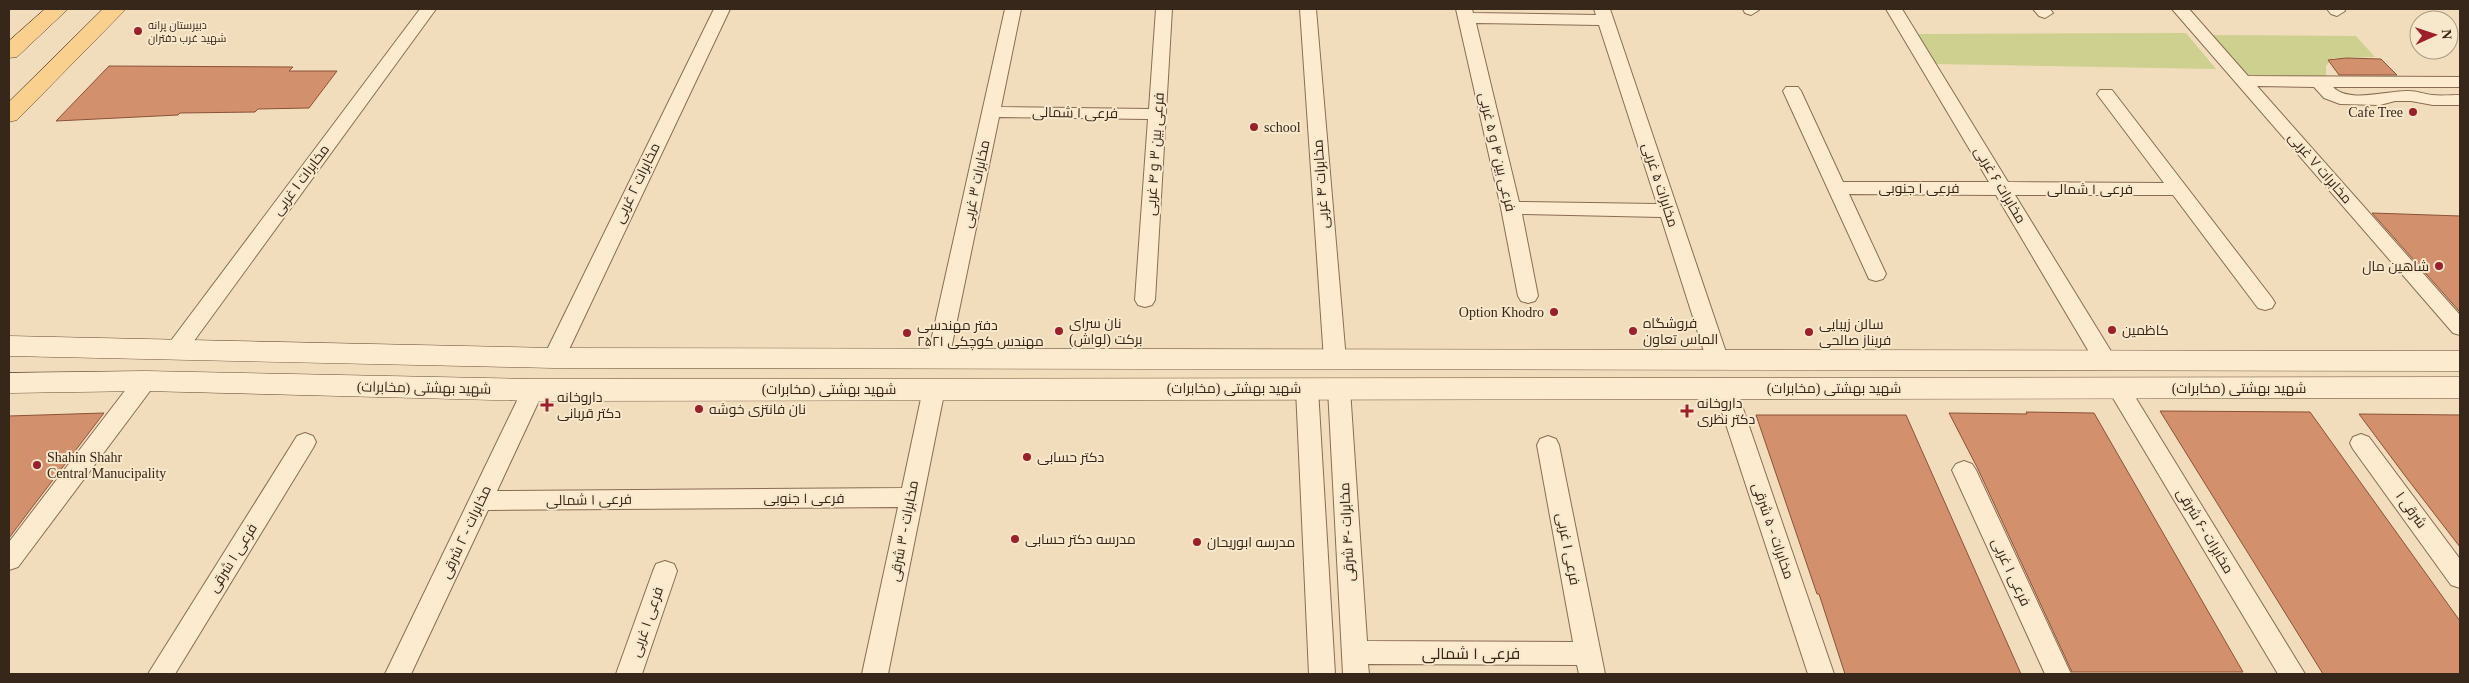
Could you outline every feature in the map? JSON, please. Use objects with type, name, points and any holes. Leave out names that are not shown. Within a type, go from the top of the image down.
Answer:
[{"type":"main road","points":[[9,52],[57,9]]},
{"type":"main road","points":[[9,115],[109,15],[127,9]]},
{"type":"main road","name":"شهید بهشتی (مخابرات)","points":[[9,346],[554,358],[2460,361]]},
{"type":"main road","points":[[1868,361],[1879,388]]},
{"type":"main road","name":"شهید بهشتی (مخابرات)","points":[[9,383],[145,381],[533,390],[2460,388]]},
{"type":"street","name":"مخابرات ۱ غربی","points":[[175,351],[428,9]]},
{"type":"street","name":"مخابرات ۲ غربی","points":[[554,358],[722,9]]},
{"type":"street","name":"مخابرات ۳ غربی","points":[[938,359],[1013,9]]},
{"type":"street","name":"فرعی بین ۳ و ۴ غربی","points":[[1145,300],[1164,9]]},
{"type":"street","name":"مخابرات ۴ غربی","points":[[1308,9],[1335,360]]},
{"type":"street","name":"مخابرات ۶ غربی","points":[[1894,9],[2106,361]]},
{"type":"street","name":"مخابرات ۷ غربی","points":[[2180,9],[2460,328]]},
{"type":"street","points":[[1465,13],[1604,14]]},
{"type":"street","name":"فرعی بین ۴ و ۵ غربی","points":[[1465,13],[1511,208],[1528,296]]},
{"type":"street","name":"مخابرات ۵ غربی","points":[[1604,14],[1718,361]]},
{"type":"street","points":[[2243,81],[2460,82]]},
{"type":"street","points":[[2318,81],[2330,94],[2340,99],[2380,100],[2395,96],[2411,96],[2433,100],[2460,100]]},
{"type":"street","points":[[1792,91],[1876,274]]},
{"type":"street","points":[[2106,94],[2264,303]]},
{"type":"street","name":"فرعی ۱ شمالی","points":[[992,112],[1157,114]]},
{"type":"street","name":"فرعی ۱ جنوبی","points":[[1836,188],[2002,189]]},
{"type":"street","name":"فرعی ۱ شمالی","points":[[2002,189],[2178,190]]},
{"type":"street","points":[[1511,208],[1669,211]]},
{"type":"street","points":[[9,560],[145,381]]},
{"type":"street","name":"مخابرات - ۵ شرقی","points":[[1724,388],[1821,674]]},
{"type":"street","name":"مخابرات -۶ شرقی","points":[[2118,388],[2292,674]]},
{"type":"street","name":"مخابرات - ۳ شرقی","points":[[875,674],[934,389]]},
{"type":"street","points":[[1307,389],[1322,674]]},
{"type":"street","name":"مخابرات -۴ شرقی","points":[[1339,389],[1355,663]]},
{"type":"street","name":"مخابرات - ۲ شرقی","points":[[398,674],[533,390]]},
{"type":"street","name":"فرعی ۱ شرقی","points":[[161,674],[305,442]]},
{"type":"street","name":"شرقی ۱","points":[[2361,443],[2460,578]]},
{"type":"street","name":"فرعی ۱ غربی","points":[[1548,445],[1590,664]]},
{"type":"street","name":"فرعی ۱ غربی","points":[[1964,470],[2058,674]]},
{"type":"street","name":"فرعی ۱ جنوبی","points":[[696,498],[911,497]]},
{"type":"street","name":"فرعی ۱ شمالی","points":[[481,501],[696,498]]},
{"type":"street","name":"فرعی ۱ غربی","points":[[629,674],[665,570]]},
{"type":"street","name":"فرعی ۱ شمالی","points":[[1355,663],[1590,664]]},
{"type":"green space","points":[[2186,33],[2216,69],[1934,64],[1916,34]]},
{"type":"green space","points":[[2209,35],[2356,36],[2375,57],[2333,58],[2326,66],[2326,77],[2248,76]]},
{"type":"building","points":[[2346,58],[2381,59],[2397,75],[2339,75],[2328,60]]},
{"type":"building","points":[[109,66],[293,67],[289,71],[337,71],[309,108],[258,109],[255,112],[180,113],[178,115],[56,121]]},
{"type":"building","name":"شاهین مال","points":[[2372,213],[2460,216],[2460,312]]},
{"type":"building","points":[[2160,411],[2310,412],[2460,621],[2460,674],[2323,674]]},
{"type":"building","points":[[2026,412],[2094,413],[2243,672],[2072,672],[1978,469],[1949,413],[2027,414]]},
{"type":"building","name":"Shahin Shahr Central Manucipality","points":[[104,413],[27,514],[9,538],[9,416]]},
{"type":"building","points":[[2359,414],[2460,415],[2460,547],[2406,477]]},
{"type":"building","points":[[1756,415],[1906,415],[2021,674],[1845,674]]},
{"type":"place","name":"دبیرستان پرانه شهید غرب دفتران","points":[[138,31]]},
{"type":"place","name":"Cafe Tree","points":[[2413,112]]},
{"type":"place","name":"school","points":[[1254,127]]},
{"type":"place","name":"شاهین مال","points":[[2439,266]]},
{"type":"place","name":"Option Khodro","points":[[1554,312]]},
{"type":"place","name":"کاظمین","points":[[2112,330]]},
{"type":"place","name":"نان سرای برکت (لواش)","points":[[1059,331]]},
{"type":"place","name":"فروشگاه الماس تعاون","points":[[1633,331]]},
{"type":"place","name":"سالن زیبایی فریناز صالحی","points":[[1809,332]]},
{"type":"place","name":"دفتر مهندسی ۲۵۲۱ مهندس کوچکی","points":[[907,333]]},
{"type":"place","name":"داروخانه دکتر قربانی","points":[[547,405]]},
{"type":"place","name":"نان فانتزی خوشه","points":[[699,409]]},
{"type":"place","name":"داروخانه دکتر نظری","points":[[1687,411]]},
{"type":"place","name":"دکتر حسابی","points":[[1027,457]]},
{"type":"place","name":"Shahin Shahr Central Manucipality","points":[[37,465]]},
{"type":"place","name":"مدرسه دکتر حسابی","points":[[1015,539]]},
{"type":"place","name":"مدرسه ابوریحان","points":[[1197,542]]}]
